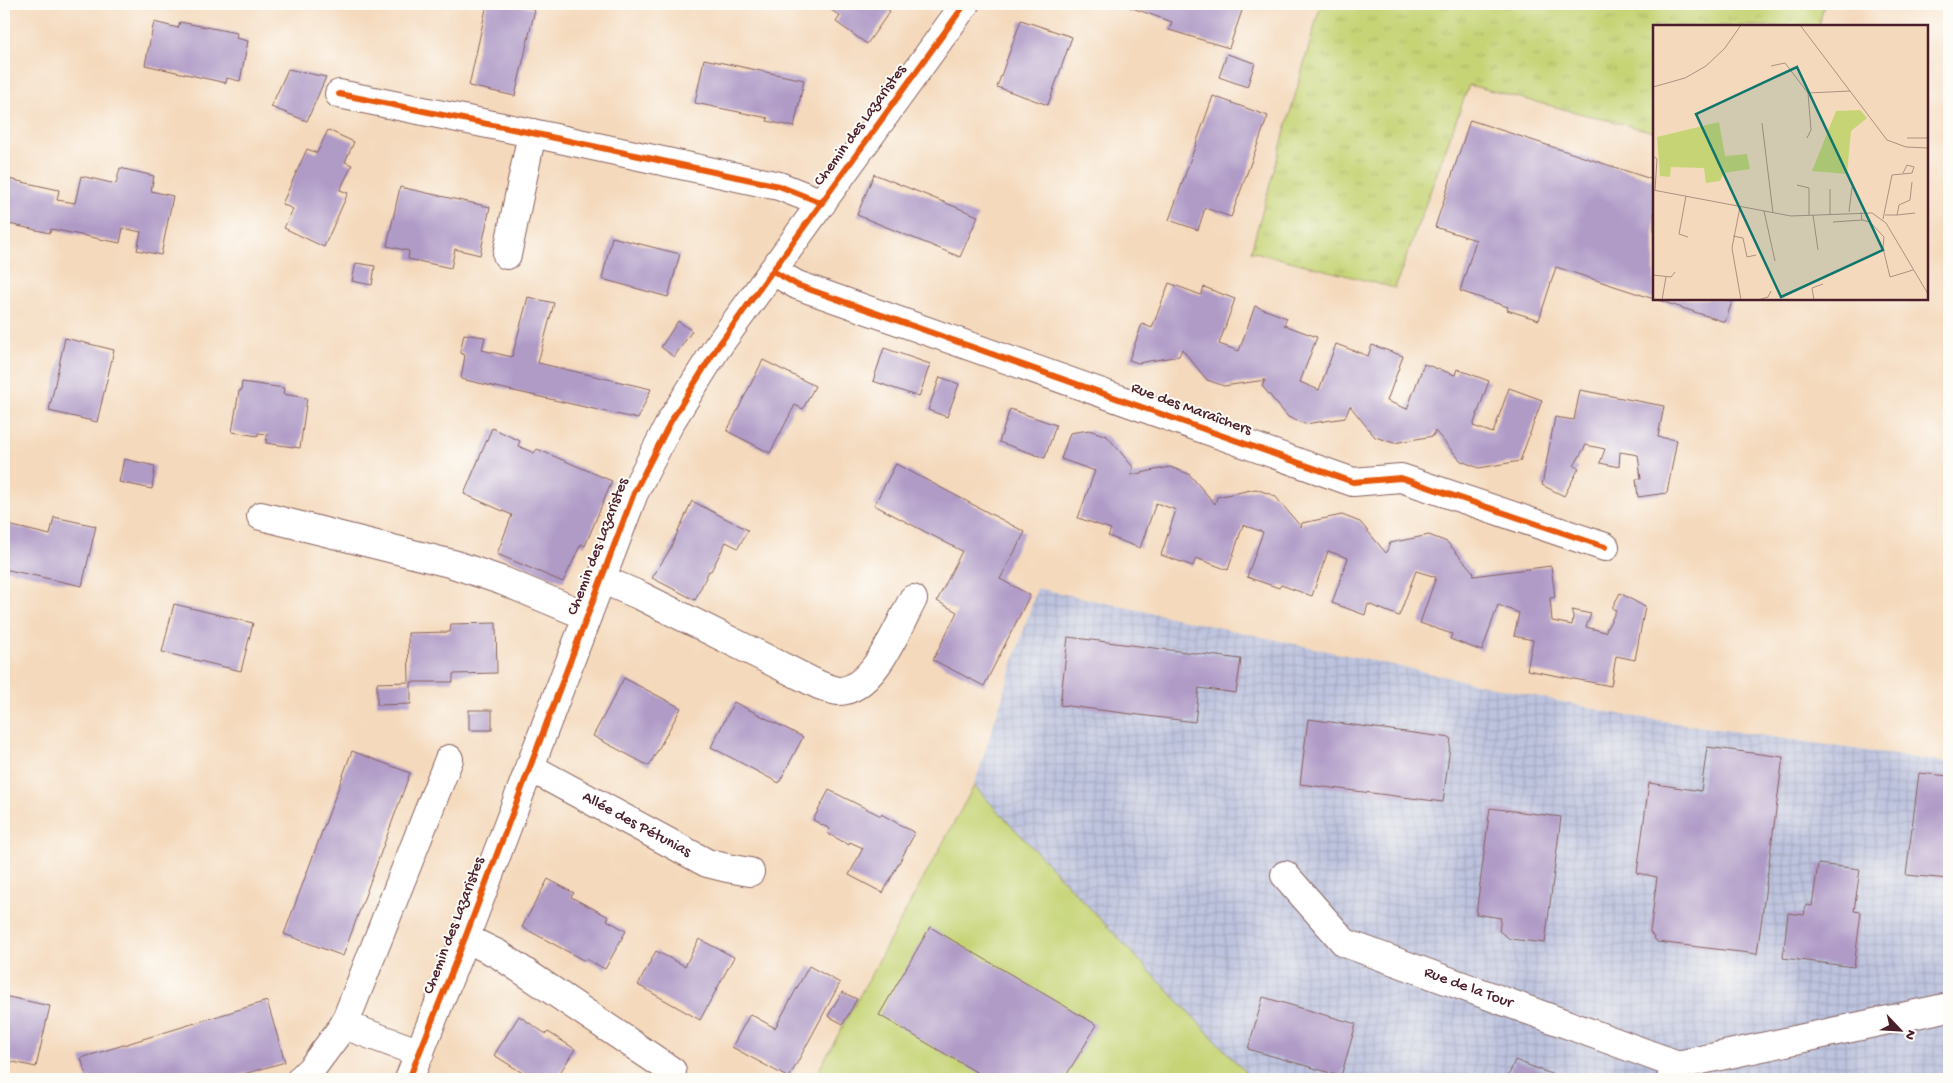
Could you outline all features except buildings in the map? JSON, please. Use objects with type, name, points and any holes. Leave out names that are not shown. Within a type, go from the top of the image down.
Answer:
[{"type":"street","name":"Chemin des Lazaristes","points":[[409,1079],[465,938],[634,493],[671,421],[716,349],[822,203],[961,5]]},
{"type":"street","points":[[339,94],[779,186],[822,203]]},
{"type":"street","points":[[507,255],[532,133]]},
{"type":"street","name":"Rue des Maraîchers","points":[[773,271],[796,285],[1352,482],[1401,478],[1605,547]]},
{"type":"street","points":[[261,516],[453,564],[503,581],[587,616]]},
{"type":"street","points":[[601,579],[642,596],[819,685],[838,691],[855,687],[869,675],[885,651],[913,599]]},
{"type":"street","points":[[300,1079],[312,1068],[344,1025],[449,759]]},
{"type":"street","name":"Allée des Pétunias","points":[[529,767],[707,863],[750,872]]},
{"type":"street","name":"Rue de la Tour","points":[[1285,875],[1345,943],[1675,1072],[1949,1007]]},
{"type":"street","points":[[465,938],[498,954],[672,1071]]},
{"type":"street","points":[[344,1025],[420,1053]]},
{"type":"shaded area","points":[[1037,588],[1623,715],[1949,763],[1949,1079],[1252,1079],[974,786]]},
{"type":"green space","points":[[1321,4],[1824,4],[1819,25],[1653,25],[1653,132],[1469,85],[1395,288],[1251,251]]},
{"type":"green space","points":[[974,786],[1252,1079],[814,1079]]},
{"type":"cycle path","points":[[409,1079],[465,938],[634,493],[671,421],[716,349],[965,4]]},
{"type":"cycle path","points":[[339,94],[779,186],[822,203]]},
{"type":"cycle path","points":[[773,271],[797,285],[1353,482],[1401,478],[1605,547]]}]
